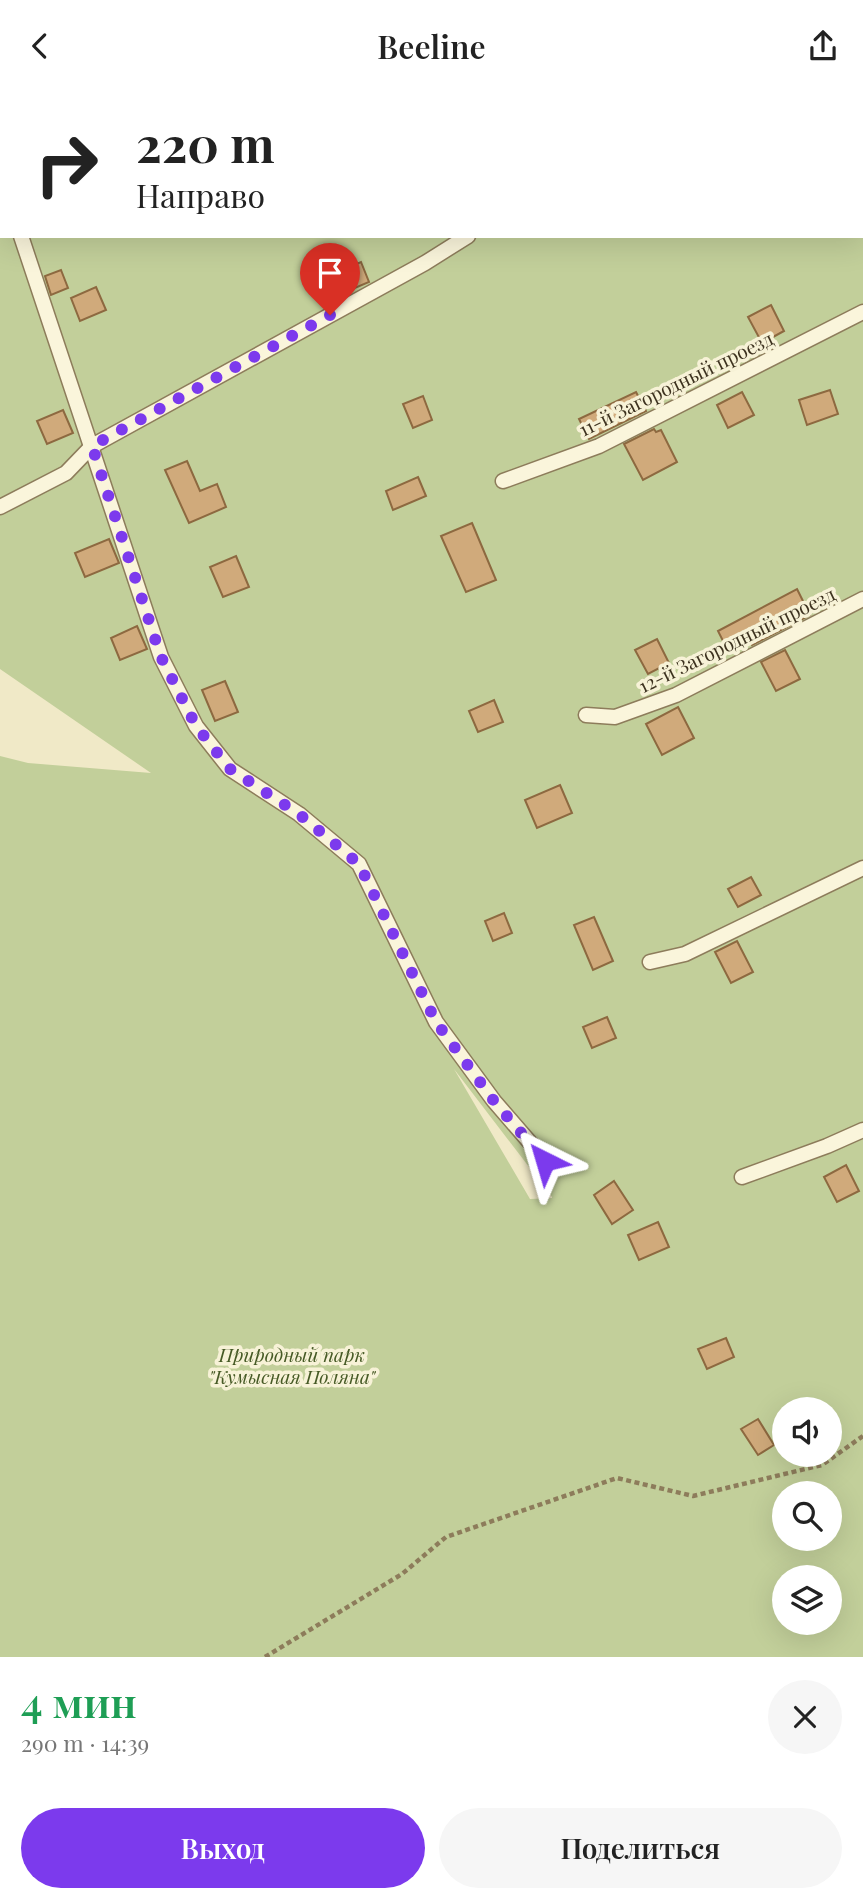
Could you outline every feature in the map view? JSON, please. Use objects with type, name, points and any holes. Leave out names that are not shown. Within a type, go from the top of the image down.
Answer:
[{"type":"lane","points":[[22,238],[161,657],[196,726],[230,769],[299,814],[359,864],[436,1022],[494,1101],[545,1161]]},
{"type":"lane","points":[[0,507],[65,473],[92,446],[425,263],[465,238]]},
{"type":"lane","name":"11-й Загородный проезд","points":[[503,481],[599,446],[863,312]]},
{"type":"lane","name":"12-й Загородный проезд","points":[[586,715],[615,717],[676,695],[863,599]]},
{"type":"lane","points":[[650,962],[685,954],[863,868]]},
{"type":"lane","points":[[742,1177],[863,1130]]},
{"type":"path","points":[[265,1657],[402,1574],[446,1537],[617,1479],[693,1496],[822,1465],[863,1436]]},
{"type":"green space","name":"Природный парк \"Кумысная Поляна\"","points":[[0,238],[863,238],[863,1657],[0,1657],[0,756],[28,763],[151,773],[0,669]],"holes":[[[454,1069],[552,1197],[530,1199]]]},
{"type":"building","points":[[361,262],[369,282],[336,296],[328,276]]},
{"type":"building","points":[[61,270],[68,288],[51,295],[45,276]]},
{"type":"building","points":[[96,287],[106,310],[80,321],[71,298]]},
{"type":"building","points":[[771,305],[784,331],[762,343],[748,317]]},
{"type":"building","points":[[830,390],[838,414],[807,425],[799,400]]},
{"type":"building","points":[[636,392],[646,411],[589,439],[579,419]]},
{"type":"building","points":[[742,392],[754,415],[728,428],[717,405]]},
{"type":"building","points":[[423,396],[432,420],[413,428],[403,404]]},
{"type":"building","points":[[63,410],[73,433],[47,444],[37,421]]},
{"type":"building","points":[[654,429],[656,432],[661,430],[677,462],[643,480],[624,444]]},
{"type":"building","points":[[187,461],[200,491],[217,484],[226,507],[189,523],[165,470]]},
{"type":"building","points":[[418,477],[426,496],[393,510],[386,491]]},
{"type":"building","points":[[472,523],[496,580],[466,592],[441,536]]},
{"type":"building","points":[[109,539],[119,563],[85,577],[75,553]]},
{"type":"building","points":[[236,556],[249,587],[223,597],[210,567]]},
{"type":"building","points":[[797,589],[810,615],[752,645],[748,638],[727,649],[718,631]]},
{"type":"building","points":[[137,626],[147,649],[120,660],[111,638]]},
{"type":"building","points":[[657,639],[669,663],[648,674],[635,650]]},
{"type":"building","points":[[785,650],[800,679],[776,691],[761,662]]},
{"type":"building","points":[[225,681],[238,712],[215,721],[202,690]]},
{"type":"building","points":[[494,700],[503,722],[478,732],[469,711]]},
{"type":"building","points":[[678,707],[694,738],[662,755],[646,724]]},
{"type":"building","points":[[560,785],[572,813],[537,828],[525,800]]},
{"type":"building","points":[[751,877],[761,895],[738,907],[728,889]]},
{"type":"building","points":[[504,913],[512,933],[493,941],[485,921]]},
{"type":"building","points":[[594,917],[613,961],[593,970],[574,925]]},
{"type":"building","points":[[737,941],[753,972],[731,983],[715,952]]},
{"type":"building","points":[[607,1017],[616,1038],[592,1048],[583,1027]]},
{"type":"building","points":[[846,1165],[859,1191],[837,1202],[824,1177]]},
{"type":"building","points":[[614,1181],[633,1210],[612,1224],[594,1195]]},
{"type":"building","points":[[658,1222],[669,1247],[639,1260],[628,1235]]},
{"type":"building","points":[[726,1338],[734,1357],[707,1369],[698,1349]]},
{"type":"building","points":[[758,1419],[772,1446],[758,1455],[741,1429]]},
{"type":"route","points":[[330,315],[92,446],[161,657],[196,726],[230,769],[299,814],[359,864],[436,1022],[494,1101],[545,1161]]}]
